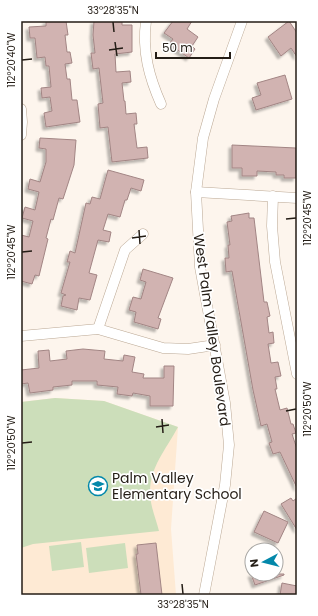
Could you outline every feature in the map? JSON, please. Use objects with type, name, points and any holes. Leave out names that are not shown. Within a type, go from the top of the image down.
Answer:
[{"type":"street","points":[[146,21],[146,54],[150,80],[161,104]]},
{"type":"street","name":"West Palm Valley Boulevard","points":[[204,595],[225,484],[229,445],[225,402],[200,267],[196,192],[203,138],[214,99],[242,21]]},
{"type":"street","points":[[21,109],[21,135]]},
{"type":"street","points":[[196,192],[297,198]]},
{"type":"street","points":[[273,196],[272,226],[275,262],[297,374]]},
{"type":"street","points":[[98,329],[126,250],[143,234]]},
{"type":"street","points":[[21,336],[98,329],[163,348],[188,349],[215,345]]},
{"type":"shaded area","name":"Palm Valley Elementary School","points":[[55,398],[104,401],[178,427],[171,529],[176,595],[21,595],[21,402]]},
{"type":"green space","name":"Palm Valley Elementary School","points":[[55,398],[104,401],[178,427],[156,465],[151,484],[150,495],[152,507],[159,531],[33,544],[21,548],[21,402]]},
{"type":"green space","points":[[81,542],[84,567],[52,571],[49,546]]},
{"type":"green space","points":[[125,543],[128,568],[89,573],[86,548]]},
{"type":"building","points":[[46,21],[66,21],[68,35],[65,35],[67,52],[70,52],[72,63],[65,64],[67,79],[70,79],[72,100],[77,100],[80,122],[46,127],[44,113],[52,111],[50,97],[42,98],[41,88],[51,87],[49,66],[46,66],[45,57],[37,58],[35,38],[30,38],[29,27],[46,26]]},
{"type":"building","points":[[94,21],[122,21],[122,25],[132,25],[132,52],[115,54],[116,72],[130,71],[131,82],[122,83],[126,114],[136,113],[137,124],[134,124],[137,148],[147,147],[148,158],[112,162],[108,127],[100,128],[98,104],[103,103],[99,68],[93,69],[91,53],[95,53],[93,35]]},
{"type":"building","points":[[173,21],[192,21],[187,29],[198,37],[192,46],[195,49],[189,58],[169,44],[173,39],[164,33]]},
{"type":"building","points":[[289,21],[297,33],[297,57],[291,48],[281,56],[268,37]]},
{"type":"building","points":[[285,75],[292,99],[256,110],[252,98],[261,95],[257,83]]},
{"type":"building","points":[[40,138],[76,140],[74,165],[63,199],[59,198],[53,220],[51,219],[39,276],[35,275],[32,284],[21,281],[21,235],[29,237],[33,221],[22,218],[25,207],[35,210],[39,192],[28,189],[30,179],[40,182],[46,162],[46,149],[39,148]]},
{"type":"building","points":[[232,145],[296,148],[296,178],[284,178],[284,175],[276,175],[276,172],[257,171],[257,176],[242,176],[242,168],[232,168]]},
{"type":"building","points":[[108,170],[144,180],[141,191],[131,188],[127,200],[125,200],[120,217],[108,214],[103,230],[111,232],[109,242],[98,240],[89,273],[97,275],[90,300],[79,298],[77,310],[61,306],[63,296],[66,295],[61,293],[70,262],[67,262],[70,251],[75,253],[86,203],[90,204],[92,197],[100,199]]},
{"type":"building","points":[[249,213],[249,218],[254,218],[264,302],[267,302],[270,316],[267,317],[269,333],[273,332],[274,343],[268,344],[271,363],[278,362],[281,376],[275,377],[277,389],[275,389],[280,410],[287,408],[291,424],[293,424],[296,433],[292,434],[297,449],[297,488],[280,452],[273,454],[269,443],[272,442],[267,424],[261,426],[253,390],[232,271],[226,272],[225,258],[229,258],[228,245],[230,245],[227,222],[232,221],[231,216]]},
{"type":"building","points":[[143,269],[173,278],[158,318],[161,319],[158,329],[134,322],[136,312],[129,310],[133,297],[141,299],[146,282],[140,280]]},
{"type":"building","points":[[83,349],[105,351],[104,359],[123,361],[124,355],[135,357],[132,372],[144,374],[143,378],[164,378],[164,366],[174,366],[173,406],[150,406],[150,396],[133,393],[132,396],[117,394],[118,387],[97,385],[97,381],[72,381],[72,385],[53,387],[53,390],[30,393],[28,383],[21,384],[21,370],[39,368],[38,351],[49,350],[50,361],[67,359],[66,351]]},
{"type":"building","points":[[291,498],[293,501],[297,498],[297,530],[281,504]]},
{"type":"building","points":[[264,511],[288,522],[278,542],[254,532]]},
{"type":"building","points":[[156,543],[162,595],[141,595],[136,554],[138,554],[137,545]]},
{"type":"building","points":[[254,582],[264,582],[255,585]]},
{"type":"building","points":[[282,583],[297,586],[297,595],[280,595]]},
{"type":"place","name":"Palm Valley Elementary School","points":[[98,486]]}]
